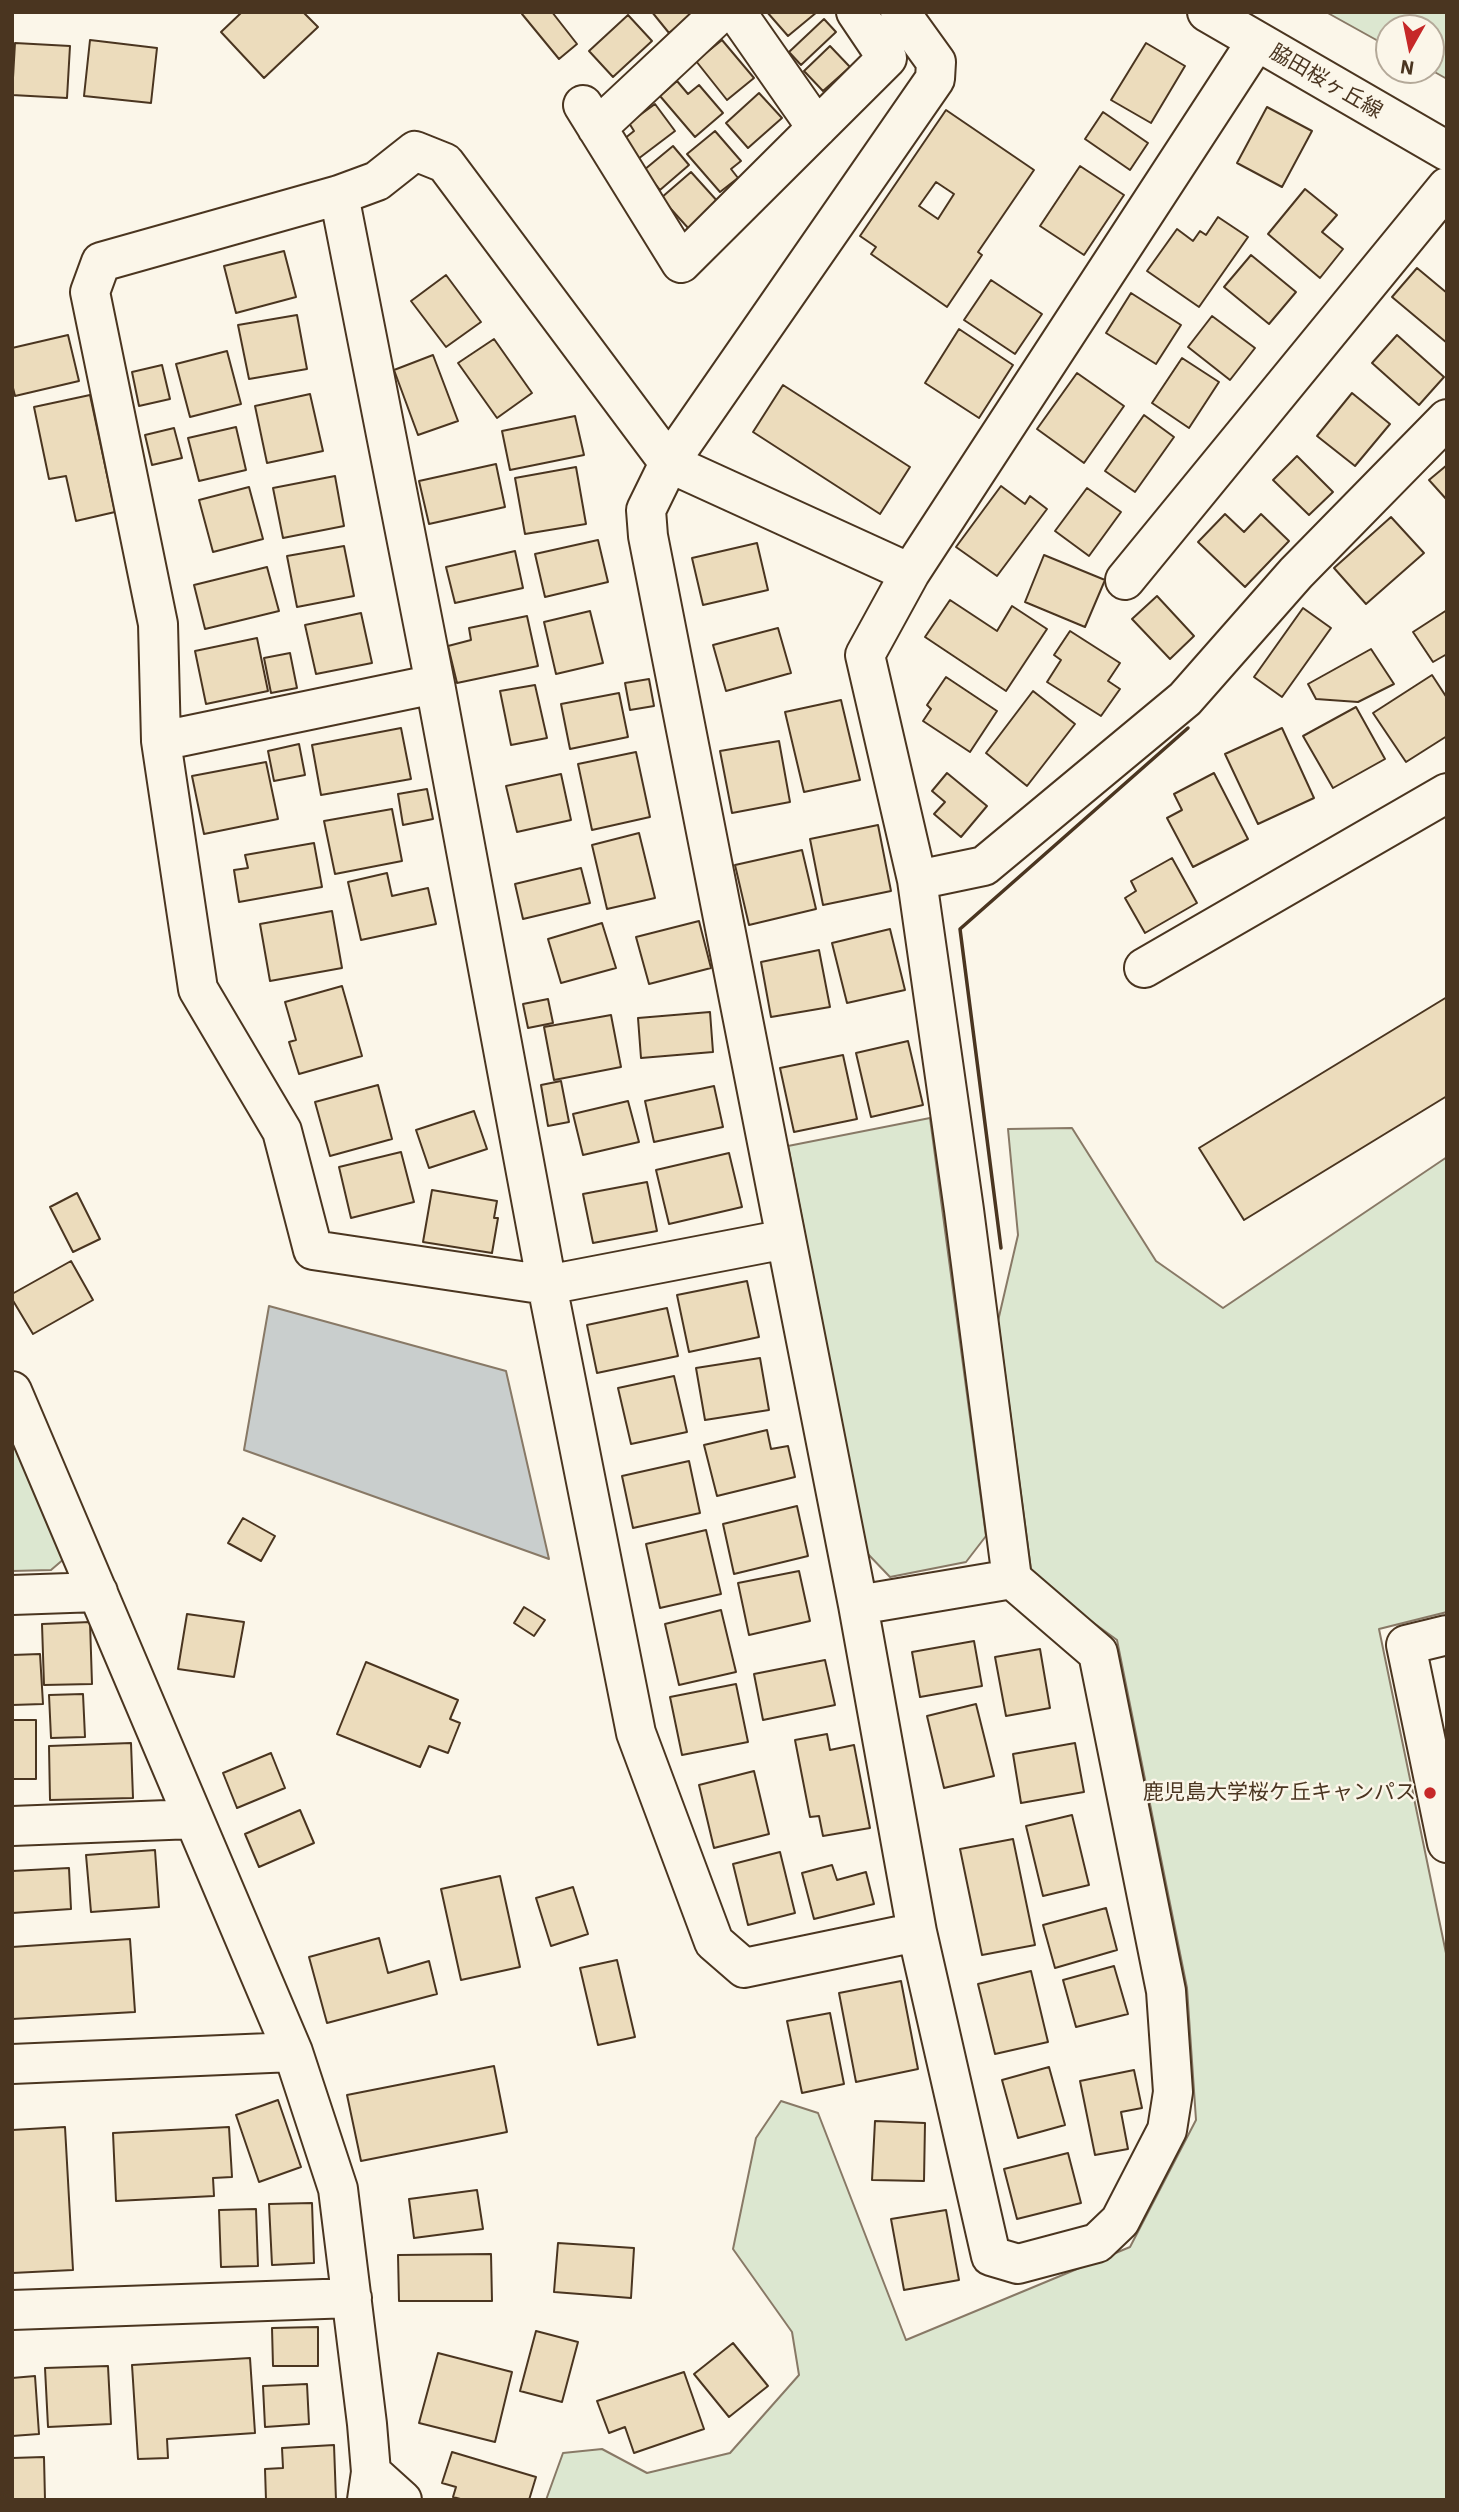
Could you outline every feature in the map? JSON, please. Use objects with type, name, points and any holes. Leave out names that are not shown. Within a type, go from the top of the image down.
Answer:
[{"type":"street","points":[[721,12],[590,117],[681,263],[887,58],[856,12]]},
{"type":"street","points":[[736,12],[817,128]]},
{"type":"street","points":[[900,12],[936,62],[935,79],[669,463],[646,510],[648,536],[858,1605],[917,1932],[990,2256],[1018,2264],[1097,2244],[1120,2221],[1167,2130],[1173,2092],[1166,1991],[1098,1653],[1012,1579],[964,1210],[917,880],[865,655],[910,573],[1256,42]]},
{"type":"street","name":"脇田桜ヶ丘線","points":[[1207,12],[1447,151]]},
{"type":"street","points":[[786,1239],[547,1284],[313,1250],[282,1130],[198,989],[161,741],[158,624],[90,292],[101,262],[339,195],[377,181],[415,151],[445,163],[669,463],[910,573]]},
{"type":"street","points":[[1125,580],[1447,187]]},
{"type":"street","points":[[339,195],[435,684],[547,1284],[636,1733],[714,1942],[744,1968],[917,1932]]},
{"type":"street","points":[[917,880],[984,866],[1185,699],[1296,573],[1447,419]]},
{"type":"street","points":[[161,741],[435,684]]},
{"type":"street","points":[[1144,968],[1447,793]]},
{"type":"street","points":[[12,1391],[293,2052],[338,2189],[352,2298],[369,2486],[402,2500]]},
{"type":"street","points":[[858,1605],[1012,1579]]},
{"type":"street","points":[[12,1595],[98,1592]]},
{"type":"street","points":[[1447,1635],[1406,1645],[1447,1843]]},
{"type":"street","points":[[12,1826],[194,1819]]},
{"type":"street","points":[[12,2064],[293,2052]]},
{"type":"street","points":[[12,2310],[352,2298]]},
{"type":"green space","points":[[1326,12],[1447,12],[1447,79],[1445,14],[1375,14],[1375,39]]},
{"type":"green space","points":[[930,1118],[986,1536],[966,1562],[890,1577],[866,1552],[788,1146]]},
{"type":"green space","points":[[1072,1128],[1156,1261],[1223,1308],[1447,1157],[1447,1612],[1379,1629],[1447,1958],[1447,2500],[546,2500],[563,2453],[602,2449],[647,2473],[730,2453],[799,2375],[792,2332],[733,2249],[756,2138],[781,2101],[818,2113],[906,2340],[1130,2247],[1196,2120],[1187,1988],[1117,1640],[1032,1578],[998,1321],[1018,1235],[1008,1129]]},
{"type":"green space","points":[[12,1437],[65,1558],[51,1570],[12,1571]]},
{"type":"shaded area","points":[[269,1306],[506,1371],[549,1559],[244,1450]]},
{"type":"building","points":[[242,12],[303,12],[318,27],[264,78],[221,32]]},
{"type":"building","points":[[552,12],[577,44],[559,59],[522,14]]},
{"type":"building","points":[[652,12],[695,12],[669,33]]},
{"type":"building","points":[[767,12],[817,12],[788,36]]},
{"type":"building","points":[[628,15],[652,41],[613,77],[589,51]]},
{"type":"building","points":[[824,19],[836,32],[801,65],[789,52]]},
{"type":"building","points":[[90,40],[157,48],[151,103],[84,96]]},
{"type":"building","points":[[722,40],[754,78],[727,100],[696,61]]},
{"type":"building","points":[[15,43],[70,46],[67,98],[12,95]]},
{"type":"building","points":[[1146,43],[1185,66],[1151,123],[1111,100]]},
{"type":"building","points":[[830,46],[850,67],[823,91],[804,71]]},
{"type":"building","points":[[677,81],[688,94],[699,85],[723,113],[695,137],[660,96]]},
{"type":"building","points":[[759,93],[782,118],[748,148],[726,123]]},
{"type":"building","points":[[655,104],[675,131],[638,159],[624,139],[634,131],[629,123]]},
{"type":"building","points":[[1267,107],[1312,131],[1282,187],[1237,163]]},
{"type":"building","points":[[946,110],[1034,170],[978,252],[982,255],[947,307],[871,254],[876,247],[860,236]],"holes":[[[936,182],[954,194],[938,219],[919,206]]]},
{"type":"building","points":[[1103,112],[1148,143],[1130,170],[1085,139]]},
{"type":"building","points":[[715,131],[741,161],[731,169],[738,178],[720,192],[687,154]]},
{"type":"building","points":[[673,146],[689,165],[660,190],[644,170]]},
{"type":"building","points":[[1080,166],[1124,195],[1084,255],[1040,226]]},
{"type":"building","points":[[691,172],[719,203],[689,229],[661,198]]},
{"type":"building","points":[[1305,189],[1337,215],[1322,232],[1343,249],[1320,278],[1268,234]]},
{"type":"building","points":[[1218,217],[1248,237],[1199,307],[1147,271],[1177,229],[1193,241],[1200,231],[1206,235]]},
{"type":"building","points":[[284,251],[296,297],[236,313],[224,266]]},
{"type":"building","points":[[1251,255],[1296,292],[1269,324],[1224,287]]},
{"type":"building","points":[[1417,268],[1447,293],[1447,343],[1392,297]]},
{"type":"building","points":[[446,275],[481,322],[446,347],[411,301]]},
{"type":"building","points":[[991,280],[1042,314],[1015,354],[964,320]]},
{"type":"building","points":[[1131,293],[1181,325],[1156,364],[1106,333]]},
{"type":"building","points":[[297,315],[307,369],[249,379],[238,325]]},
{"type":"building","points":[[1212,316],[1255,348],[1230,380],[1188,347]]},
{"type":"building","points":[[959,329],[1013,365],[979,418],[925,383]]},
{"type":"building","points":[[68,335],[79,381],[15,396],[12,384],[12,348]]},
{"type":"building","points":[[1397,335],[1444,377],[1419,405],[1372,363]]},
{"type":"building","points":[[494,339],[532,393],[497,418],[458,363]]},
{"type":"building","points":[[227,351],[241,404],[190,417],[176,364]]},
{"type":"building","points":[[433,355],[458,421],[418,435],[394,370]]},
{"type":"building","points":[[1182,358],[1219,382],[1189,428],[1152,403]]},
{"type":"building","points":[[162,365],[170,399],[139,406],[132,372]]},
{"type":"building","points":[[1077,373],[1124,406],[1084,463],[1037,429]]},
{"type":"building","points":[[783,385],[910,467],[880,514],[753,432]]},
{"type":"building","points":[[1352,393],[1390,424],[1355,466],[1317,436]]},
{"type":"building","points":[[310,394],[323,451],[267,463],[255,406]]},
{"type":"building","points":[[90,395],[115,512],[76,521],[66,476],[49,479],[34,407]]},
{"type":"building","points":[[1144,415],[1174,437],[1135,492],[1105,471]]},
{"type":"building","points":[[575,416],[584,455],[510,470],[502,431]]},
{"type":"building","points":[[236,427],[246,470],[199,481],[188,438]]},
{"type":"building","points":[[174,428],[182,458],[152,465],[145,435]]},
{"type":"building","points":[[1297,456],[1333,492],[1309,515],[1273,480]]},
{"type":"building","points":[[496,464],[505,507],[429,524],[419,481]]},
{"type":"building","points":[[1447,465],[1447,500],[1429,480]]},
{"type":"building","points":[[576,467],[586,524],[525,534],[515,478]]},
{"type":"building","points":[[335,476],[344,526],[283,538],[273,488]]},
{"type":"building","points":[[1001,486],[1025,504],[1030,496],[1047,509],[997,576],[956,547]]},
{"type":"building","points":[[249,487],[263,539],[213,552],[199,500]]},
{"type":"building","points":[[1087,488],[1121,512],[1089,556],[1055,531]]},
{"type":"building","points":[[1225,514],[1244,532],[1261,514],[1289,541],[1245,587],[1198,542]]},
{"type":"building","points":[[1391,517],[1424,553],[1366,604],[1334,568]]},
{"type":"building","points":[[598,540],[608,582],[545,597],[535,554]]},
{"type":"building","points":[[757,543],[768,590],[703,605],[692,558]]},
{"type":"building","points":[[344,546],[354,596],[297,607],[287,556]]},
{"type":"building","points":[[515,551],[523,588],[455,603],[446,567]]},
{"type":"building","points":[[1044,555],[1105,580],[1085,627],[1025,602]]},
{"type":"building","points":[[267,567],[279,611],[205,629],[194,585]]},
{"type":"building","points":[[1157,596],[1194,636],[1170,659],[1132,619]]},
{"type":"building","points":[[950,600],[997,631],[1012,606],[1047,629],[1006,691],[925,637]]},
{"type":"building","points":[[1303,608],[1331,628],[1282,697],[1254,677]]},
{"type":"building","points":[[1447,610],[1447,654],[1433,662],[1413,632]]},
{"type":"building","points":[[590,611],[603,663],[556,674],[544,622]]},
{"type":"building","points":[[361,613],[372,663],[316,674],[305,625]]},
{"type":"building","points":[[527,616],[538,666],[457,683],[448,646],[471,640],[469,628]]},
{"type":"building","points":[[778,628],[791,673],[726,691],[713,645]]},
{"type":"building","points":[[1070,631],[1120,663],[1108,681],[1120,689],[1101,716],[1047,682],[1061,660],[1054,655]]},
{"type":"building","points":[[257,638],[268,691],[206,704],[195,651]]},
{"type":"building","points":[[1371,649],[1394,684],[1358,702],[1316,699],[1308,684]]},
{"type":"building","points":[[290,653],[297,688],[271,693],[264,658]]},
{"type":"building","points":[[1432,675],[1447,698],[1447,736],[1406,762],[1373,713]]},
{"type":"building","points":[[946,677],[997,711],[970,752],[923,721],[931,709],[927,705]]},
{"type":"building","points":[[649,679],[654,706],[630,710],[625,683]]},
{"type":"building","points":[[535,685],[547,738],[511,745],[500,691]]},
{"type":"building","points":[[1033,691],[1075,724],[1027,786],[986,753]]},
{"type":"building","points":[[619,693],[628,737],[570,749],[561,704]]},
{"type":"building","points":[[841,700],[860,780],[804,792],[785,712]]},
{"type":"building","points":[[1356,707],[1385,759],[1333,788],[1303,736]]},
{"type":"building","points":[[401,728],[411,779],[321,795],[312,745]]},
{"type":"building","points":[[1282,728],[1314,798],[1258,824],[1225,754]]},
{"type":"building","points":[[779,741],[790,802],[732,813],[720,751]]},
{"type":"building","points":[[299,744],[305,775],[274,781],[268,751]]},
{"type":"building","points":[[636,752],[650,817],[592,830],[578,764]]},
{"type":"building","points":[[266,762],[278,819],[204,834],[192,776]]},
{"type":"building","points":[[947,773],[987,806],[961,837],[934,814],[945,802],[932,791]]},
{"type":"building","points":[[1214,773],[1248,839],[1193,867],[1167,818],[1182,810],[1174,794]]},
{"type":"building","points":[[561,774],[571,820],[517,832],[506,786]]},
{"type":"building","points":[[427,789],[433,819],[403,825],[398,794]]},
{"type":"building","points":[[392,809],[402,861],[335,874],[324,821]]},
{"type":"building","points":[[878,825],[891,891],[823,905],[810,839]]},
{"type":"building","points":[[639,833],[655,898],[607,909],[592,845]]},
{"type":"building","points":[[314,843],[322,887],[239,902],[234,870],[248,868],[245,855]]},
{"type":"building","points":[[802,850],[816,909],[749,925],[735,865]]},
{"type":"building","points":[[1172,858],[1197,903],[1145,933],[1125,898],[1136,891],[1131,881]]},
{"type":"building","points":[[581,868],[590,903],[523,919],[515,884]]},
{"type":"building","points":[[387,873],[392,896],[428,888],[436,924],[361,940],[348,882]]},
{"type":"building","points":[[332,911],[342,968],[270,981],[260,924]]},
{"type":"building","points":[[699,921],[711,968],[649,984],[636,937]]},
{"type":"building","points":[[602,923],[616,968],[561,983],[548,939]]},
{"type":"building","points":[[890,929],[905,990],[847,1003],[832,943]]},
{"type":"building","points":[[819,950],[830,1007],[771,1017],[761,962]]},
{"type":"building","points":[[342,986],[362,1056],[299,1074],[289,1042],[296,1040],[285,1002]]},
{"type":"building","points":[[1447,997],[1447,1096],[1244,1220],[1199,1148]]},
{"type":"building","points":[[548,999],[553,1023],[528,1028],[523,1004]]},
{"type":"building","points":[[710,1012],[713,1052],[641,1058],[638,1018]]},
{"type":"building","points":[[611,1015],[621,1067],[554,1080],[544,1027]]},
{"type":"building","points":[[908,1041],[923,1105],[871,1117],[856,1053]]},
{"type":"building","points":[[843,1055],[857,1119],[794,1132],[780,1068]]},
{"type":"building","points":[[561,1081],[569,1122],[548,1126],[541,1085]]},
{"type":"building","points":[[378,1085],[392,1139],[330,1156],[315,1102]]},
{"type":"building","points":[[714,1086],[723,1127],[654,1142],[645,1101]]},
{"type":"building","points":[[628,1101],[639,1142],[583,1155],[573,1114]]},
{"type":"building","points":[[474,1111],[487,1149],[429,1168],[416,1130]]},
{"type":"building","points":[[401,1152],[414,1202],[351,1218],[339,1167]]},
{"type":"building","points":[[729,1153],[742,1207],[669,1224],[656,1170]]},
{"type":"building","points":[[647,1182],[657,1231],[593,1243],[583,1194]]},
{"type":"building","points":[[432,1190],[497,1201],[494,1218],[498,1218],[492,1253],[423,1242]]},
{"type":"building","points":[[77,1193],[100,1239],[73,1252],[50,1207]]},
{"type":"building","points":[[71,1261],[93,1300],[33,1334],[12,1299],[12,1294]]},
{"type":"building","points":[[747,1281],[759,1337],[689,1352],[677,1295]]},
{"type":"building","points":[[667,1308],[678,1356],[597,1373],[587,1325]]},
{"type":"building","points":[[760,1358],[769,1410],[705,1420],[696,1368]]},
{"type":"building","points":[[674,1376],[687,1432],[631,1444],[618,1388]]},
{"type":"building","points":[[767,1430],[771,1449],[788,1446],[795,1477],[717,1496],[704,1445]]},
{"type":"building","points":[[689,1461],[700,1513],[633,1528],[622,1476]]},
{"type":"building","points":[[797,1506],[808,1556],[734,1574],[723,1524]]},
{"type":"building","points":[[243,1518],[275,1536],[261,1561],[228,1543]]},
{"type":"building","points":[[706,1530],[721,1594],[660,1608],[646,1544]]},
{"type":"building","points":[[799,1571],[810,1621],[749,1635],[738,1583]]},
{"type":"building","points":[[524,1607],[545,1620],[534,1636],[514,1623]]},
{"type":"building","points":[[721,1610],[736,1672],[679,1685],[665,1624]]},
{"type":"building","points":[[187,1614],[244,1622],[234,1677],[178,1669]]},
{"type":"building","points":[[90,1622],[92,1684],[44,1685],[42,1624]]},
{"type":"building","points":[[974,1641],[982,1686],[920,1697],[912,1652]]},
{"type":"building","points":[[1040,1649],[1050,1708],[1006,1716],[995,1657]]},
{"type":"building","points":[[40,1654],[43,1704],[12,1705],[12,1655]]},
{"type":"building","points":[[825,1660],[835,1705],[763,1720],[754,1674]]},
{"type":"building","points":[[366,1662],[458,1700],[450,1719],[460,1723],[448,1753],[429,1746],[420,1767],[337,1734]]},
{"type":"building","points":[[736,1684],[748,1742],[682,1755],[670,1697]]},
{"type":"building","points":[[83,1694],[85,1737],[51,1738],[49,1695]]},
{"type":"building","points":[[976,1704],[994,1776],[944,1788],[927,1716]]},
{"type":"building","points":[[12,1720],[36,1720],[36,1779],[12,1779]]},
{"type":"building","points":[[827,1734],[830,1750],[854,1745],[870,1828],[823,1836],[819,1816],[810,1817],[795,1740]]},
{"type":"building","points":[[131,1743],[133,1798],[50,1800],[49,1746]]},
{"type":"building","points":[[1075,1743],[1084,1792],[1021,1803],[1013,1754]]},
{"type":"building","points":[[271,1753],[285,1788],[237,1808],[223,1773]]},
{"type":"building","points":[[754,1771],[769,1834],[714,1848],[699,1785]]},
{"type":"building","points":[[300,1810],[314,1843],[259,1867],[245,1834]]},
{"type":"building","points":[[1072,1815],[1089,1885],[1043,1896],[1026,1826]]},
{"type":"building","points":[[1013,1839],[1035,1945],[982,1955],[960,1849]]},
{"type":"building","points":[[155,1850],[159,1907],[91,1912],[86,1855]]},
{"type":"building","points":[[780,1852],[795,1913],[748,1925],[733,1864]]},
{"type":"building","points":[[832,1865],[837,1880],[866,1872],[874,1904],[814,1919],[802,1873]]},
{"type":"building","points":[[69,1868],[71,1909],[12,1913],[12,1871]]},
{"type":"building","points":[[500,1876],[520,1967],[461,1980],[441,1889]]},
{"type":"building","points":[[573,1887],[588,1934],[551,1946],[536,1898]]},
{"type":"building","points":[[1106,1908],[1117,1950],[1055,1968],[1043,1925]]},
{"type":"building","points":[[379,1938],[388,1973],[429,1961],[437,1994],[327,2023],[309,1957]]},
{"type":"building","points":[[130,1939],[135,2012],[12,2019],[12,1947]]},
{"type":"building","points":[[617,1960],[635,2037],[598,2045],[580,1968]]},
{"type":"building","points":[[1114,1966],[1128,2014],[1076,2027],[1063,1980]]},
{"type":"building","points":[[1031,1971],[1048,2042],[995,2054],[978,1984]]},
{"type":"building","points":[[901,1981],[918,2069],[856,2082],[839,1993]]},
{"type":"building","points":[[830,2013],[844,2084],[802,2093],[787,2021]]},
{"type":"building","points":[[494,2066],[507,2132],[361,2161],[347,2095]]},
{"type":"building","points":[[1049,2067],[1065,2125],[1018,2138],[1002,2080]]},
{"type":"building","points":[[1134,2070],[1142,2108],[1121,2112],[1128,2149],[1095,2155],[1080,2081]]},
{"type":"building","points":[[278,2100],[301,2167],[259,2182],[236,2115]]},
{"type":"building","points":[[875,2121],[925,2123],[924,2181],[872,2180]]},
{"type":"building","points":[[65,2127],[73,2270],[12,2273],[12,2130]]},
{"type":"building","points":[[229,2127],[232,2177],[213,2178],[214,2196],[116,2201],[113,2133]]},
{"type":"building","points":[[1068,2153],[1081,2203],[1017,2219],[1004,2169]]},
{"type":"building","points":[[477,2190],[483,2229],[414,2238],[409,2199]]},
{"type":"building","points":[[312,2203],[314,2263],[272,2265],[269,2204]]},
{"type":"building","points":[[256,2209],[258,2266],[221,2267],[219,2210]]},
{"type":"building","points":[[946,2210],[959,2280],[904,2290],[891,2219]]},
{"type":"building","points":[[558,2243],[634,2248],[631,2298],[554,2292]]},
{"type":"building","points":[[491,2254],[492,2301],[399,2301],[398,2255]]},
{"type":"building","points":[[318,2327],[318,2366],[273,2366],[272,2328]]},
{"type":"building","points":[[536,2331],[578,2342],[562,2402],[520,2391]]},
{"type":"building","points":[[733,2343],[768,2386],[729,2417],[694,2374]]},
{"type":"building","points":[[438,2353],[512,2372],[495,2442],[419,2423]]},
{"type":"building","points":[[250,2358],[255,2433],[167,2439],[168,2458],[138,2459],[132,2365]]},
{"type":"building","points":[[108,2366],[111,2424],[48,2427],[45,2368]]},
{"type":"building","points":[[684,2372],[704,2429],[634,2453],[625,2427],[609,2433],[597,2401]]},
{"type":"building","points":[[35,2376],[39,2434],[12,2436],[12,2378]]},
{"type":"building","points":[[307,2384],[309,2424],[265,2427],[263,2386]]},
{"type":"building","points":[[334,2445],[336,2500],[266,2500],[265,2469],[283,2468],[282,2448]]},
{"type":"building","points":[[452,2452],[536,2477],[529,2500],[464,2500],[453,2497],[456,2487],[442,2483]]},
{"type":"building","points":[[44,2457],[45,2500],[12,2500],[12,2458]]},
{"type":"wall","points":[[1001,1248],[960,929],[1188,728]]},
{"type":"place","name":"鹿児島大学桜ケ丘キャンパス","points":[[1430,1793]]}]
